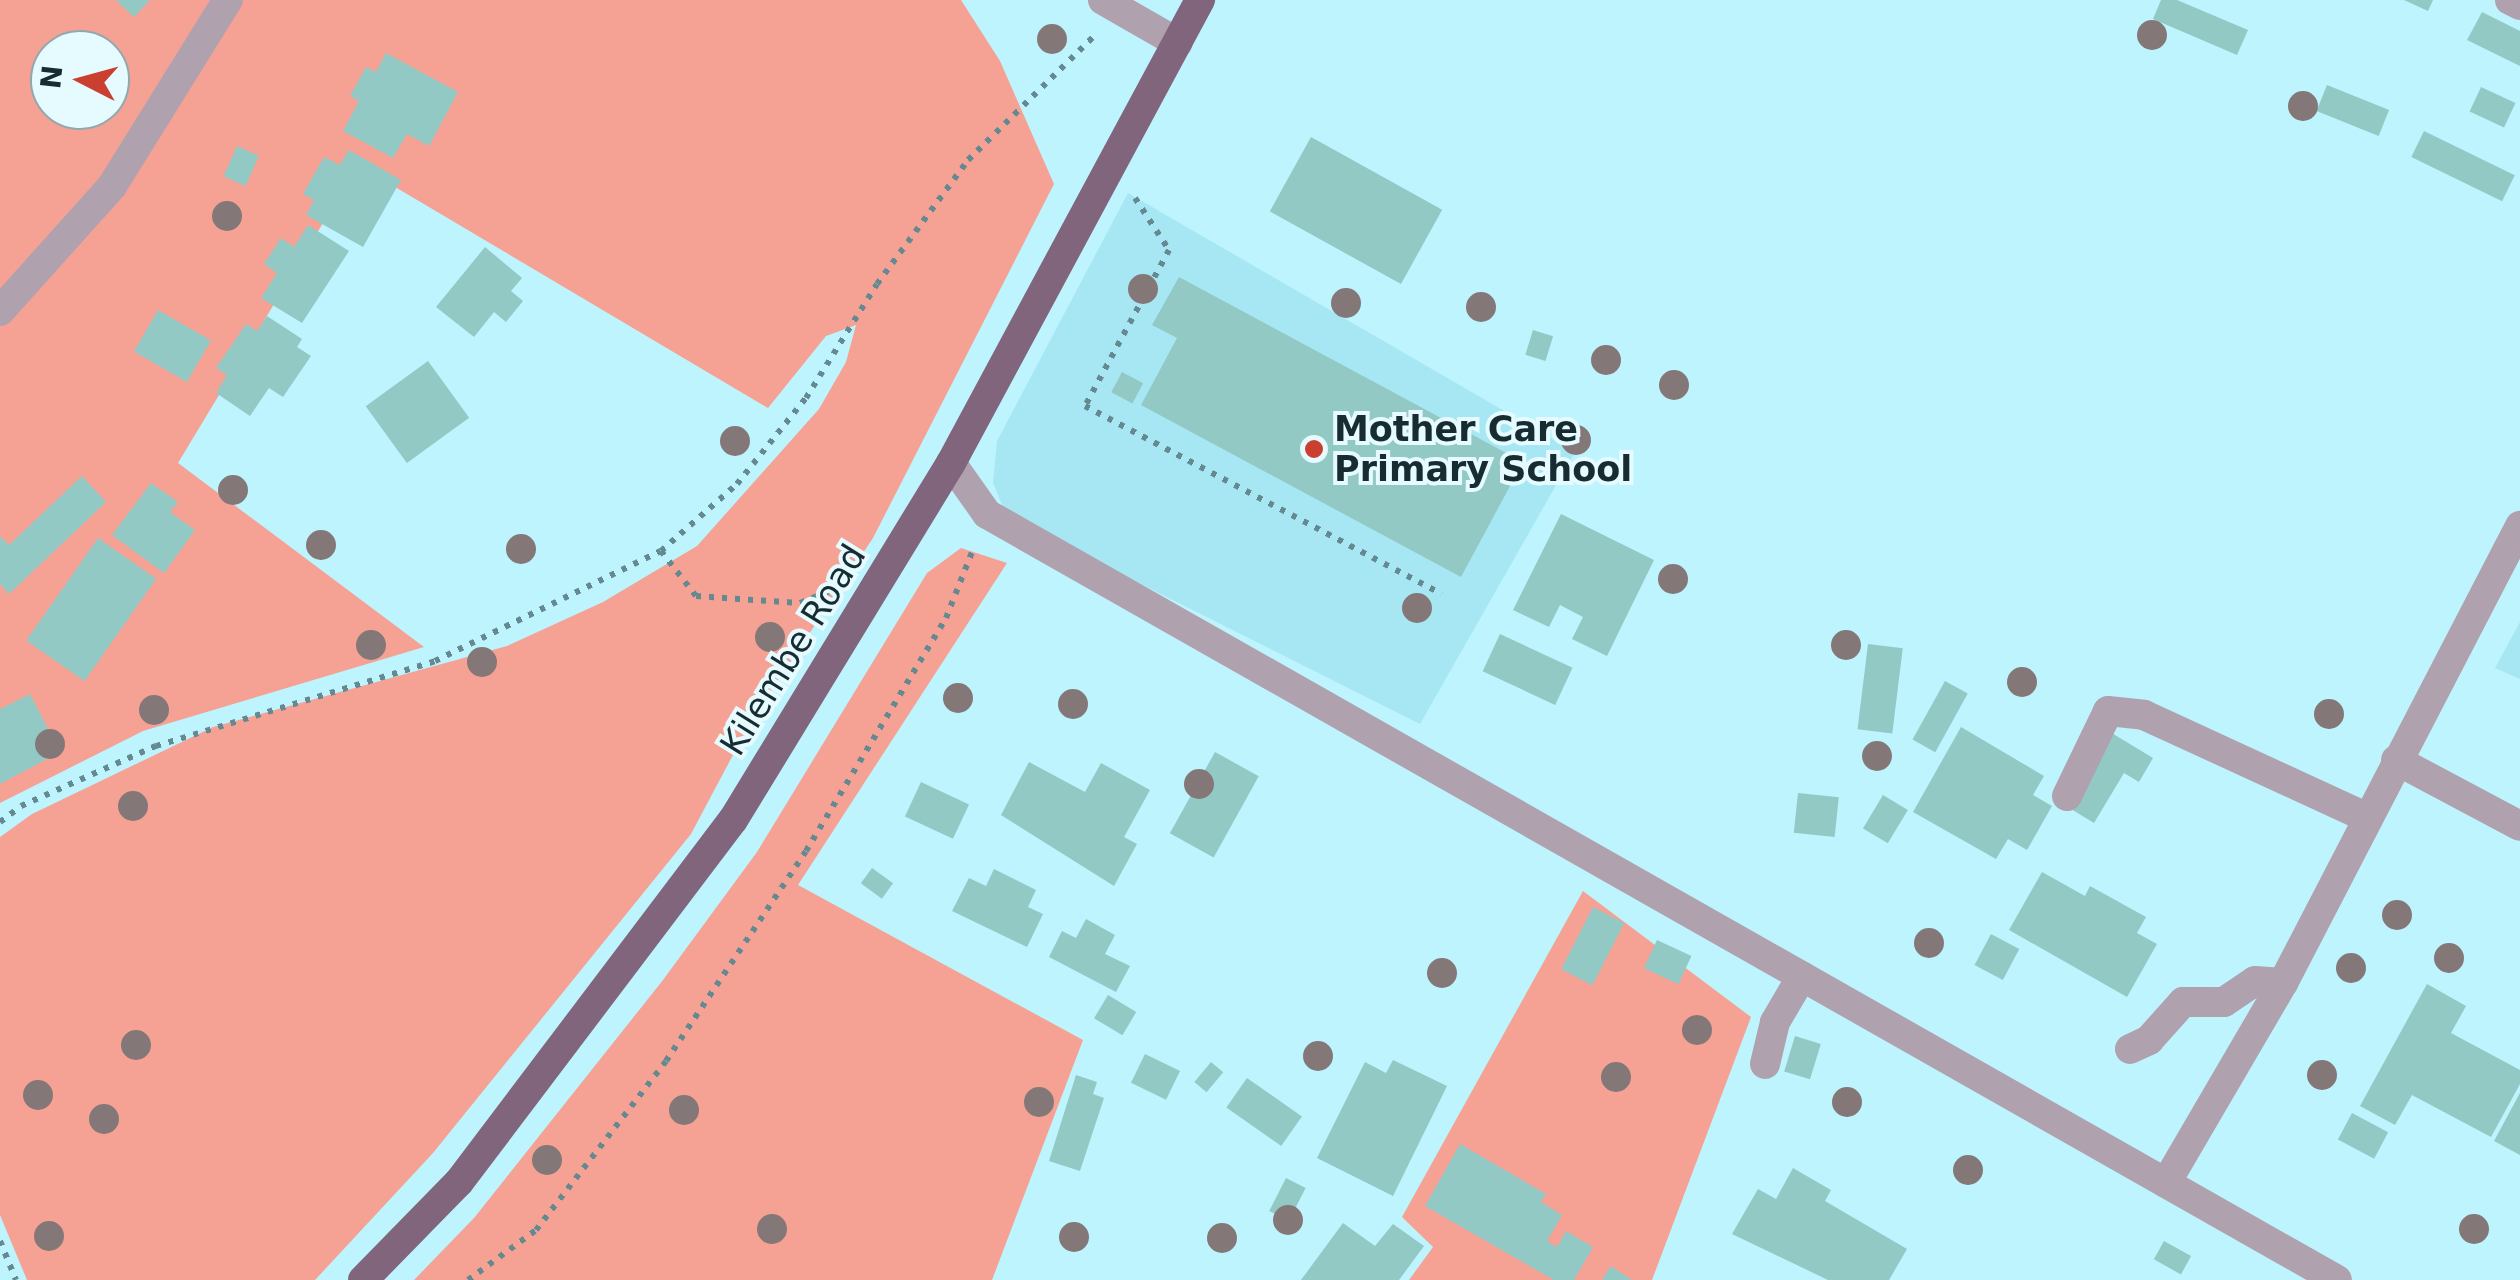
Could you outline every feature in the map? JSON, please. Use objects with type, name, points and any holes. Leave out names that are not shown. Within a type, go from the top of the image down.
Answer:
[{"type":"main road","name":"Kilembe Road","points":[[363,1280],[459,1182],[733,820],[951,464],[1110,159],[1200,0]]},
{"type":"street","points":[[0,311],[112,186],[228,0]]},
{"type":"street","points":[[2510,0],[2520,5]]},
{"type":"street","points":[[1111,6],[1178,43]]},
{"type":"street","points":[[951,464],[987,514],[2337,1280]]},
{"type":"street","points":[[2166,1183],[2283,983],[2364,816],[2520,526]]},
{"type":"street","points":[[2067,796],[2108,711],[2144,715],[2364,816]]},
{"type":"street","points":[[2396,760],[2520,826]]},
{"type":"street","points":[[1765,1064],[1775,1022],[1802,976]]},
{"type":"street","points":[[2130,1049],[2149,1040],[2183,1002],[2224,1002],[2254,980],[2283,983]]},
{"type":"path","points":[[0,822],[21,806],[156,746],[434,661],[661,551],[737,484],[806,398],[878,284],[968,160],[1111,6]]},
{"type":"path","points":[[1110,159],[1169,250],[1084,406],[1442,594]]},
{"type":"path","points":[[468,1280],[536,1230],[666,1061],[806,851],[946,618],[987,514]]},
{"type":"path","points":[[661,551],[696,596],[800,603],[822,592],[877,586]]},
{"type":"path","points":[[0,1241],[16,1280]]},
{"type":"shaded area","points":[[0,0],[961,0],[1000,61],[1054,184],[873,538],[751,721],[691,834],[433,1153],[315,1280],[27,1280],[0,1215],[0,837],[32,814],[213,727],[507,646],[603,602],[697,546],[819,409],[846,362],[856,325],[826,336],[768,408],[358,165],[178,463],[424,647],[143,731],[0,803]]},
{"type":"shaded area","points":[[1128,193],[1575,452],[1420,724],[1007,517],[993,483],[997,441]]},
{"type":"shaded area","points":[[961,548],[1007,563],[798,885],[1083,1040],[992,1280],[414,1280],[474,1218],[663,980],[757,852],[927,573]]},
{"type":"shaded area","points":[[2520,622],[2520,679],[2495,668]]},
{"type":"shaded area","points":[[1583,891],[1751,1017],[1652,1280],[1409,1280],[1433,1247],[1402,1217]]},
{"type":"building","points":[[116,0],[150,0],[134,17]]},
{"type":"building","points":[[2161,0],[2177,0],[2248,30],[2237,55],[2153,19]]},
{"type":"building","points":[[2404,0],[2433,0],[2428,11]]},
{"type":"building","points":[[2482,12],[2520,31],[2520,66],[2467,40]]},
{"type":"building","points":[[386,53],[458,92],[429,146],[407,134],[393,158],[343,131],[359,101],[350,96],[366,67],[376,72]]},
{"type":"building","points":[[2327,85],[2389,110],[2379,136],[2317,111]]},
{"type":"building","points":[[2481,87],[2515,103],[2504,128],[2470,111]]},
{"type":"building","points":[[2424,131],[2515,175],[2502,201],[2411,157]]},
{"type":"building","points":[[1311,137],[1442,210],[1401,284],[1270,211]]},
{"type":"building","points":[[237,146],[259,156],[246,186],[224,176]]},
{"type":"building","points":[[349,150],[401,180],[363,247],[306,215],[314,200],[303,194],[324,157],[340,165]]},
{"type":"building","points":[[308,225],[349,251],[302,323],[261,298],[277,273],[264,264],[281,238],[294,247]]},
{"type":"building","points":[[485,247],[522,278],[511,291],[523,301],[506,322],[494,312],[474,337],[436,307]]},
{"type":"building","points":[[1179,277],[1523,462],[1461,577],[1141,405],[1177,338],[1152,325]]},
{"type":"building","points":[[158,310],[211,340],[187,382],[134,352]]},
{"type":"building","points":[[267,316],[302,339],[297,347],[311,356],[283,397],[269,388],[250,416],[216,393],[227,375],[216,368],[246,324],[257,331]]},
{"type":"building","points":[[1533,330],[1553,336],[1545,361],[1525,355]]},
{"type":"building","points":[[428,361],[469,418],[407,463],[366,406]]},
{"type":"building","points":[[1122,372],[1143,383],[1132,404],[1111,392]]},
{"type":"building","points":[[82,476],[106,502],[9,594],[0,584],[0,536],[9,545]]},
{"type":"building","points":[[151,483],[178,502],[170,512],[195,530],[164,573],[112,535]]},
{"type":"building","points":[[1561,514],[1654,560],[1607,656],[1572,639],[1583,617],[1560,605],[1549,627],[1513,610]]},
{"type":"building","points":[[98,538],[156,579],[84,681],[26,640]]},
{"type":"building","points":[[1500,634],[1573,668],[1555,705],[1483,671]]},
{"type":"building","points":[[1868,644],[1903,648],[1892,734],[1858,729]]},
{"type":"building","points":[[1945,681],[1968,694],[1935,752],[1913,740]]},
{"type":"building","points":[[30,694],[60,752],[0,784],[0,709]]},
{"type":"building","points":[[1961,727],[2044,776],[2033,795],[2052,806],[2027,850],[2008,839],[1996,859],[1913,812]]},
{"type":"building","points":[[2110,732],[2153,758],[2139,782],[2124,773],[2094,823],[2066,806]]},
{"type":"building","points":[[1215,752],[1259,776],[1214,858],[1170,833]]},
{"type":"building","points":[[1029,762],[1085,792],[1101,763],[1150,790],[1124,837],[1137,844],[1114,886],[1001,815]]},
{"type":"building","points":[[921,782],[969,804],[953,839],[905,816]]},
{"type":"building","points":[[1798,793],[1839,797],[1835,837],[1794,833]]},
{"type":"building","points":[[1883,795],[1908,810],[1888,843],[1863,828]]},
{"type":"building","points":[[872,868],[893,883],[882,899],[861,883]]},
{"type":"building","points":[[994,869],[1036,890],[1028,907],[1043,914],[1027,947],[952,911],[969,878],[986,886]]},
{"type":"building","points":[[2042,872],[2085,896],[2090,886],[2146,917],[2137,933],[2157,944],[2127,997],[2009,930]]},
{"type":"building","points":[[1593,907],[1624,923],[1592,985],[1561,969]]},
{"type":"building","points":[[1086,919],[1115,935],[1105,954],[1130,966],[1116,992],[1049,957],[1062,931],[1076,938]]},
{"type":"building","points":[[1991,934],[2019,949],[2003,980],[1975,965]]},
{"type":"building","points":[[1657,940],[1691,956],[1678,984],[1644,968]]},
{"type":"building","points":[[2427,984],[2466,1006],[2451,1033],[2520,1070],[2520,1084],[2491,1137],[2412,1095],[2395,1125],[2360,1106]]},
{"type":"building","points":[[1108,995],[1136,1012],[1122,1035],[1094,1018]]},
{"type":"building","points":[[1795,1036],[1821,1044],[1810,1079],[1784,1071]]},
{"type":"building","points":[[1145,1054],[1180,1071],[1166,1100],[1131,1083]]},
{"type":"building","points":[[1393,1060],[1447,1086],[1393,1196],[1317,1158],[1365,1062],[1386,1073]]},
{"type":"building","points":[[1211,1062],[1223,1072],[1207,1092],[1194,1082]]},
{"type":"building","points":[[1076,1075],[1097,1082],[1093,1094],[1104,1098],[1080,1171],[1049,1161]]},
{"type":"building","points":[[1247,1078],[1302,1116],[1281,1146],[1226,1107]]},
{"type":"building","points":[[2520,1093],[2520,1155],[2494,1141]]},
{"type":"building","points":[[2352,1113],[2388,1132],[2374,1159],[2338,1139]]},
{"type":"building","points":[[1460,1144],[1546,1194],[1541,1202],[1562,1215],[1547,1241],[1557,1247],[1566,1231],[1593,1247],[1574,1280],[1554,1280],[1425,1206]]},
{"type":"building","points":[[1793,1168],[1831,1190],[1825,1201],[1907,1249],[1889,1280],[1828,1280],[1732,1234],[1758,1189],[1776,1199]]},
{"type":"building","points":[[1286,1178],[1306,1188],[1289,1221],[1269,1211]]},
{"type":"building","points":[[1343,1223],[1375,1246],[1393,1224],[1424,1246],[1399,1280],[1301,1280]]},
{"type":"building","points":[[2164,1241],[2191,1256],[2181,1274],[2154,1259]]},
{"type":"building","points":[[1611,1266],[1632,1280],[1602,1280]]},
{"type":"place","name":"Mother Care Primary School","points":[[1314,449]]}]
